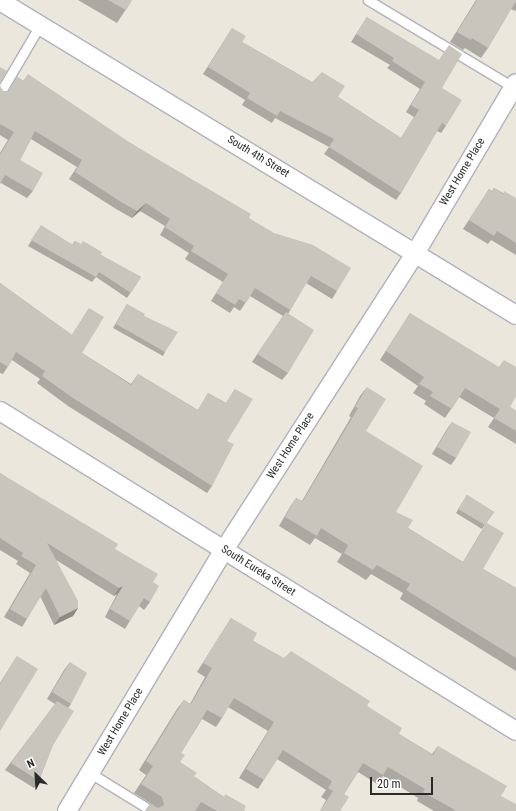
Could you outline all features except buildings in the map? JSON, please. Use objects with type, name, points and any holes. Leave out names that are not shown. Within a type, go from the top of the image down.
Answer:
[{"type":"street","name":"South 4th Street","points":[[0,1],[416,252],[516,315]]},
{"type":"street","name":"West Home Place","points":[[67,811],[224,550],[416,252],[515,86]]},
{"type":"street","name":"South Eureka Street","points":[[0,411],[516,731]]},
{"type":"lane","points":[[368,0],[515,86]]},
{"type":"lane","points":[[0,93],[40,25]]},
{"type":"lane","points":[[90,773],[152,811]]}]
